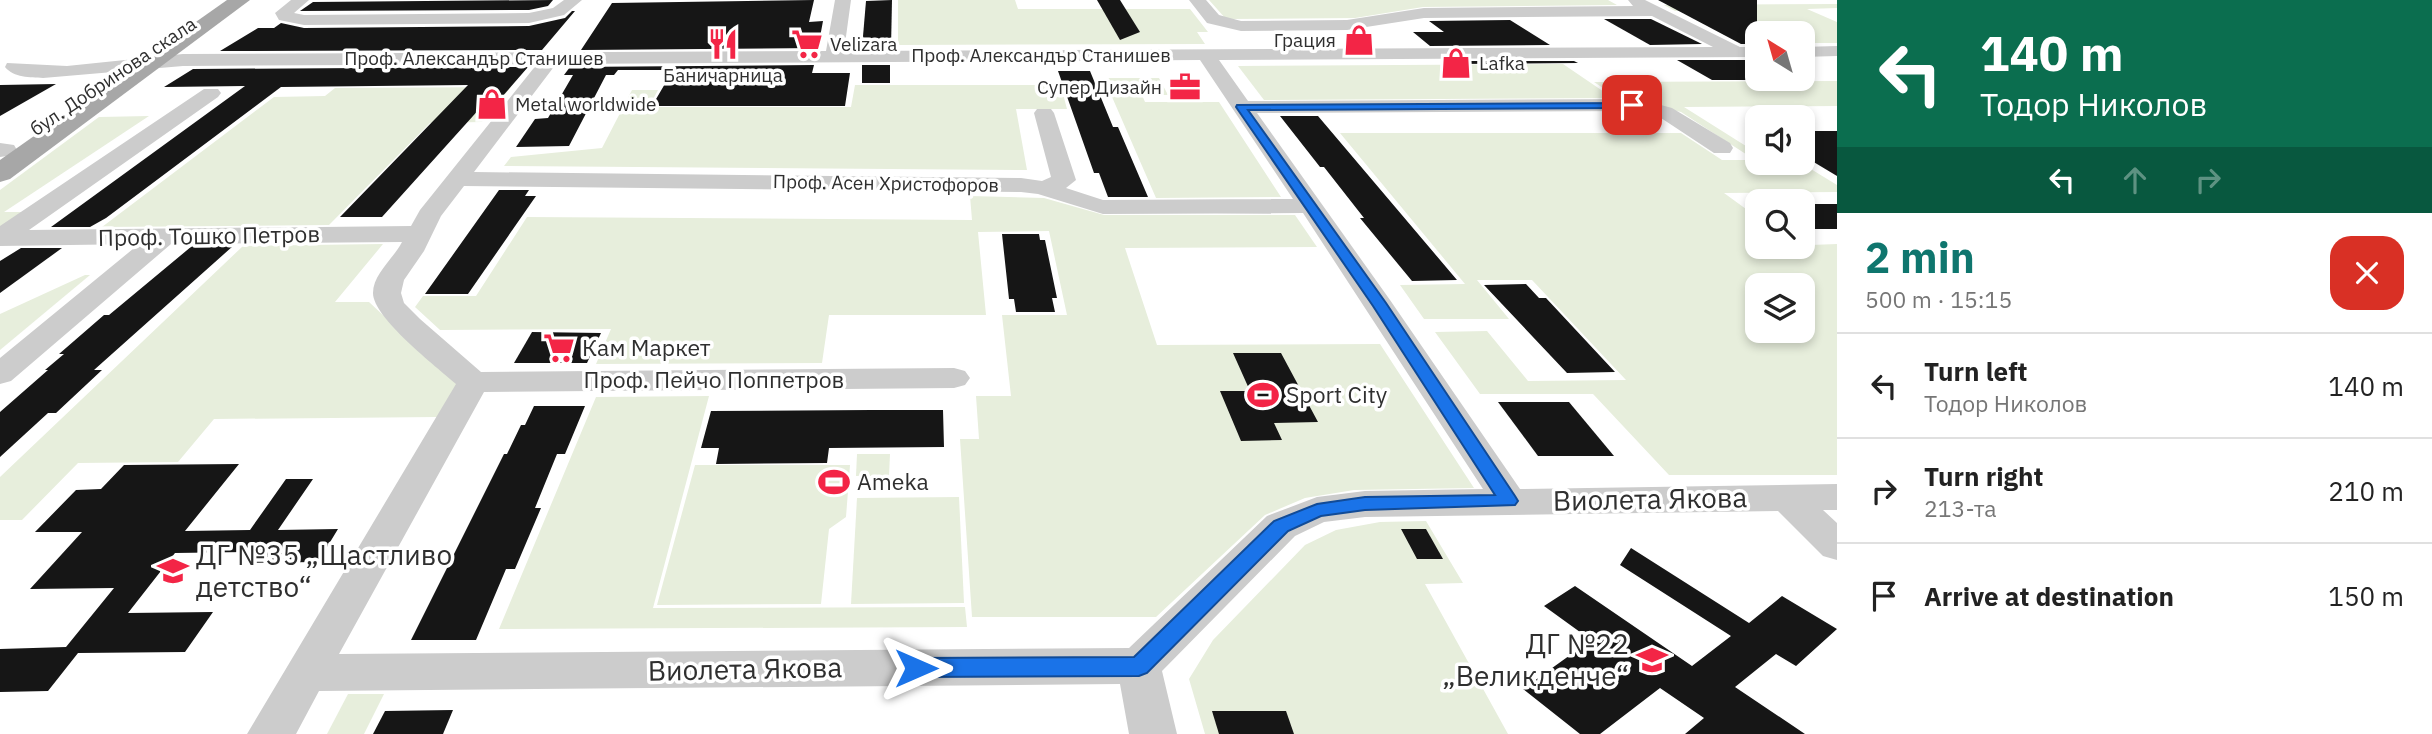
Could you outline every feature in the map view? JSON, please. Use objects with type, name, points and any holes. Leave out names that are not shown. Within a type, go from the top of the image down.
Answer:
[{"type":"main road","name":"бул. Добринова скала","points":[[1,157],[134,57],[227,0]]},
{"type":"main road","points":[[134,57],[240,0]]},
{"type":"main road","name":"бул. Добринова скала","points":[[1,157],[134,57]]},
{"type":"street","points":[[301,0],[288,9],[284,13],[285,16],[304,20],[540,16],[558,12],[574,0]]},
{"type":"street","points":[[834,56],[843,0]]},
{"type":"street","points":[[1197,0],[1213,19],[1241,26],[1360,24],[1424,13],[1655,11]]},
{"type":"street","points":[[1633,0],[1737,52]]},
{"type":"street","points":[[1815,52],[1837,51]]},
{"type":"street","name":"Проф. Александър Станишев","points":[[7,69],[36,73],[134,57],[551,71],[834,56],[1745,52]]},
{"type":"street","points":[[7,69],[36,55]]},
{"type":"street","points":[[1206,55],[1509,501]]},
{"type":"street","points":[[271,734],[473,382],[390,305],[387,293],[390,280],[411,251],[429,215],[551,71]]},
{"type":"street","points":[[0,238],[211,93]]},
{"type":"street","points":[[1241,107],[1639,105],[1665,112],[1722,148]]},
{"type":"street","points":[[1044,113],[1064,180],[1048,187]]},
{"type":"street","name":"Проф. Асен Христофоров","points":[[457,179],[1021,185],[1048,187],[1077,201],[1103,207],[1311,206]]},
{"type":"street","name":"Проф. Тошко Петров","points":[[0,238],[419,234]]},
{"type":"street","points":[[0,374],[164,236]]},
{"type":"street","name":"Проф. Пейчо Поппетров","points":[[473,382],[954,378]]},
{"type":"street","name":"Виолета Якова","points":[[306,673],[1139,666],[1281,526],[1317,510],[1365,504],[1837,496]]},
{"type":"street","points":[[1787,497],[1837,546]]},
{"type":"street","points":[[1139,666],[1153,734]]},
{"type":"green space","points":[[898,0],[1015,0],[1018,9],[1190,9],[1208,32],[1197,32],[1205,44],[898,45]]},
{"type":"green space","points":[[1209,0],[1608,0],[1617,5],[1423,7],[1355,18],[1226,19]]},
{"type":"green space","points":[[1837,4],[1837,8],[1807,9],[1837,22],[1837,43],[1815,43],[1815,21],[1745,21],[1745,27],[1710,11],[1675,11],[1664,5]]},
{"type":"green space","points":[[1563,64],[1613,98],[1264,100],[1238,66]]},
{"type":"green space","points":[[1104,78],[1159,78],[1168,95],[1142,95],[1145,102],[1219,102],[1281,197],[1156,198],[1109,90],[1062,90],[1067,109],[1016,109],[1027,170],[504,166],[511,157],[602,148],[632,90],[658,90],[649,107],[851,107],[855,85],[1107,85]]},
{"type":"green space","points":[[1745,81],[1745,91],[1815,91],[1815,81],[1837,81],[1837,106],[1684,107],[1745,145],[1745,154],[1681,112],[1644,103],[1625,103],[1594,82]]},
{"type":"green space","points":[[511,87],[482,122],[430,123],[329,225],[102,227],[274,97],[325,96],[335,88]]},
{"type":"green space","points":[[149,116],[4,212],[22,212],[0,227],[0,190],[99,117]]},
{"type":"green space","points":[[1340,133],[1681,133],[1722,160],[1745,160],[1745,175],[1815,175],[1815,172],[1837,185],[1837,192],[1815,192],[1815,189],[1745,189],[1745,193],[1724,193],[1745,208],[1745,259],[1815,259],[1815,245],[1837,244],[1837,475],[1669,475],[1593,394],[1480,394],[1435,332],[1487,331],[1528,381],[1626,380],[1532,280],[1477,280],[1509,319],[1424,319],[1400,285],[1465,284]]},
{"type":"green space","points":[[970,196],[1044,198],[1104,215],[1295,215],[1317,247],[1125,248],[1157,345],[1380,344],[1474,488],[1354,490],[1305,498],[1265,515],[1156,617],[972,617],[960,439],[979,439],[976,396],[1011,396],[1002,315],[1067,315],[1049,231],[978,232],[986,315],[829,315],[822,363],[596,364],[611,329],[440,330],[415,307],[423,296],[476,296],[527,217],[972,220]]},
{"type":"green space","points":[[383,244],[335,302],[369,302],[457,384],[437,417],[214,419],[178,462],[78,463],[22,520],[0,520],[0,477],[243,246]]},
{"type":"green space","points":[[90,275],[0,350],[0,314]]},
{"type":"green space","points":[[709,396],[653,608],[965,607],[967,627],[499,629],[596,397]]},
{"type":"green space","points":[[857,454],[890,454],[889,476],[856,476]]},
{"type":"green space","points":[[695,465],[850,465],[846,517],[829,529],[821,604],[657,605]]},
{"type":"green space","points":[[959,497],[964,603],[851,604],[857,498]]},
{"type":"green space","points":[[1426,521],[1463,583],[1425,584],[1508,734],[1205,734],[1189,679],[1213,640],[1305,545],[1336,530],[1380,522]]},
{"type":"green space","points":[[348,694],[384,694],[364,734],[327,734]]},
{"type":"building","points":[[553,0],[548,6],[529,10],[300,11],[313,2]]},
{"type":"building","points":[[814,0],[809,22],[823,21],[818,48],[581,50],[612,3]]},
{"type":"building","points":[[892,0],[891,48],[862,48],[866,1]]},
{"type":"building","points":[[1097,0],[1120,0],[1140,32],[1120,40]]},
{"type":"building","points":[[1658,0],[1757,0],[1757,21],[1745,21],[1745,44]]},
{"type":"building","points":[[575,11],[542,50],[220,51],[258,28],[274,28],[281,23],[304,28],[529,26],[565,18]]},
{"type":"building","points":[[1604,19],[1651,19],[1702,44],[1650,45]]},
{"type":"building","points":[[1510,20],[1550,45],[1430,46],[1413,32],[1444,32],[1429,21]]},
{"type":"building","points":[[1677,60],[1745,60],[1745,80],[1712,80]]},
{"type":"building","points":[[1450,61],[1574,61],[1578,63],[1454,64]]},
{"type":"building","points":[[814,65],[812,73],[850,73],[845,106],[652,106],[673,70],[618,70],[614,75],[606,75],[569,146],[516,147],[535,119],[548,118],[573,75],[564,75],[570,67]]},
{"type":"building","points":[[862,65],[890,65],[890,83],[862,83]]},
{"type":"building","points":[[528,67],[494,106],[482,106],[382,217],[340,217],[468,85],[281,87],[106,218],[90,227],[51,227],[245,86],[164,87],[193,69]]},
{"type":"building","points":[[1058,71],[1090,71],[1113,127],[1118,127],[1148,197],[1108,197],[1099,173],[1094,173]]},
{"type":"building","points":[[56,84],[0,116],[0,85]]},
{"type":"building","points":[[1280,116],[1318,116],[1457,280],[1412,281],[1360,218],[1364,218],[1324,167],[1320,167]]},
{"type":"building","points":[[1815,131],[1837,131],[1837,176],[1815,163]]},
{"type":"building","points":[[499,190],[529,190],[525,196],[536,196],[468,294],[425,294]]},
{"type":"building","points":[[1815,204],[1837,204],[1837,229],[1815,229]]},
{"type":"building","points":[[1002,234],[1039,234],[1040,240],[1045,240],[1057,298],[1052,298],[1055,312],[1016,312],[1014,299],[1009,299]]},
{"type":"building","points":[[192,246],[233,246],[94,370],[102,370],[56,413],[48,413],[0,457],[0,412],[64,354],[59,354],[104,315],[109,315]]},
{"type":"building","points":[[21,248],[62,248],[0,293],[0,261]]},
{"type":"building","points":[[1526,284],[1539,298],[1546,298],[1615,372],[1567,373],[1484,285]]},
{"type":"building","points":[[532,332],[601,333],[587,363],[514,363]]},
{"type":"building","name":"Sport City","points":[[1233,353],[1281,353],[1318,422],[1274,423],[1282,440],[1241,441],[1220,391],[1250,391]]},
{"type":"building","points":[[1498,402],[1569,402],[1614,456],[1538,456]]},
{"type":"building","points":[[534,406],[585,406],[565,454],[557,454],[535,508],[541,508],[515,569],[506,569],[476,640],[411,640],[504,454],[507,454]]},
{"type":"building","points":[[943,410],[944,447],[829,448],[827,463],[716,464],[719,448],[701,448],[711,411]]},
{"type":"building","points":[[239,464],[185,531],[250,530],[286,479],[313,479],[278,530],[338,529],[318,562],[239,563],[246,552],[175,553],[128,613],[213,612],[185,652],[78,653],[48,691],[0,692],[0,649],[66,647],[114,588],[30,589],[82,532],[35,532],[76,490],[101,489],[124,465]]},
{"type":"building","points":[[1401,529],[1426,529],[1443,559],[1417,559]]},
{"type":"building","points":[[1631,548],[1749,623],[1782,596],[1837,629],[1796,666],[1776,654],[1735,687],[1805,734],[1685,734],[1704,718],[1660,688],[1600,734],[1580,734],[1523,689],[1591,640],[1544,606],[1575,586],[1692,666],[1731,636],[1620,565]]},
{"type":"building","points":[[453,710],[443,734],[373,734],[385,711]]},
{"type":"building","points":[[1212,711],[1286,711],[1294,734],[1219,734]]},
{"type":"place","name":"Грация","points":[[1359,40]]},
{"type":"place","name":"Баничарница","points":[[723,44]]},
{"type":"place","name":"Velizara","points":[[807,44]]},
{"type":"place","name":"Lafka","points":[[1456,63]]},
{"type":"place","name":"Супер Дизайн","points":[[1185,87]]},
{"type":"place","name":"Metal worldwide","points":[[492,104]]},
{"type":"place","name":"Кам Маркет","points":[[559,348]]},
{"type":"place","name":"Sport City","points":[[1263,395]]},
{"type":"place","name":"Ameka","points":[[834,482]]},
{"type":"place","name":"ДГ №35 „Щастливо детство“","points":[[173,571]]},
{"type":"place","name":"ДГ №22 „Великденче“","points":[[1652,660]]},
{"type":"route","points":[[916,668],[1139,666],[1281,526],[1317,510],[1365,504],[1509,501],[1381,306],[1241,107],[1632,105]]}]
